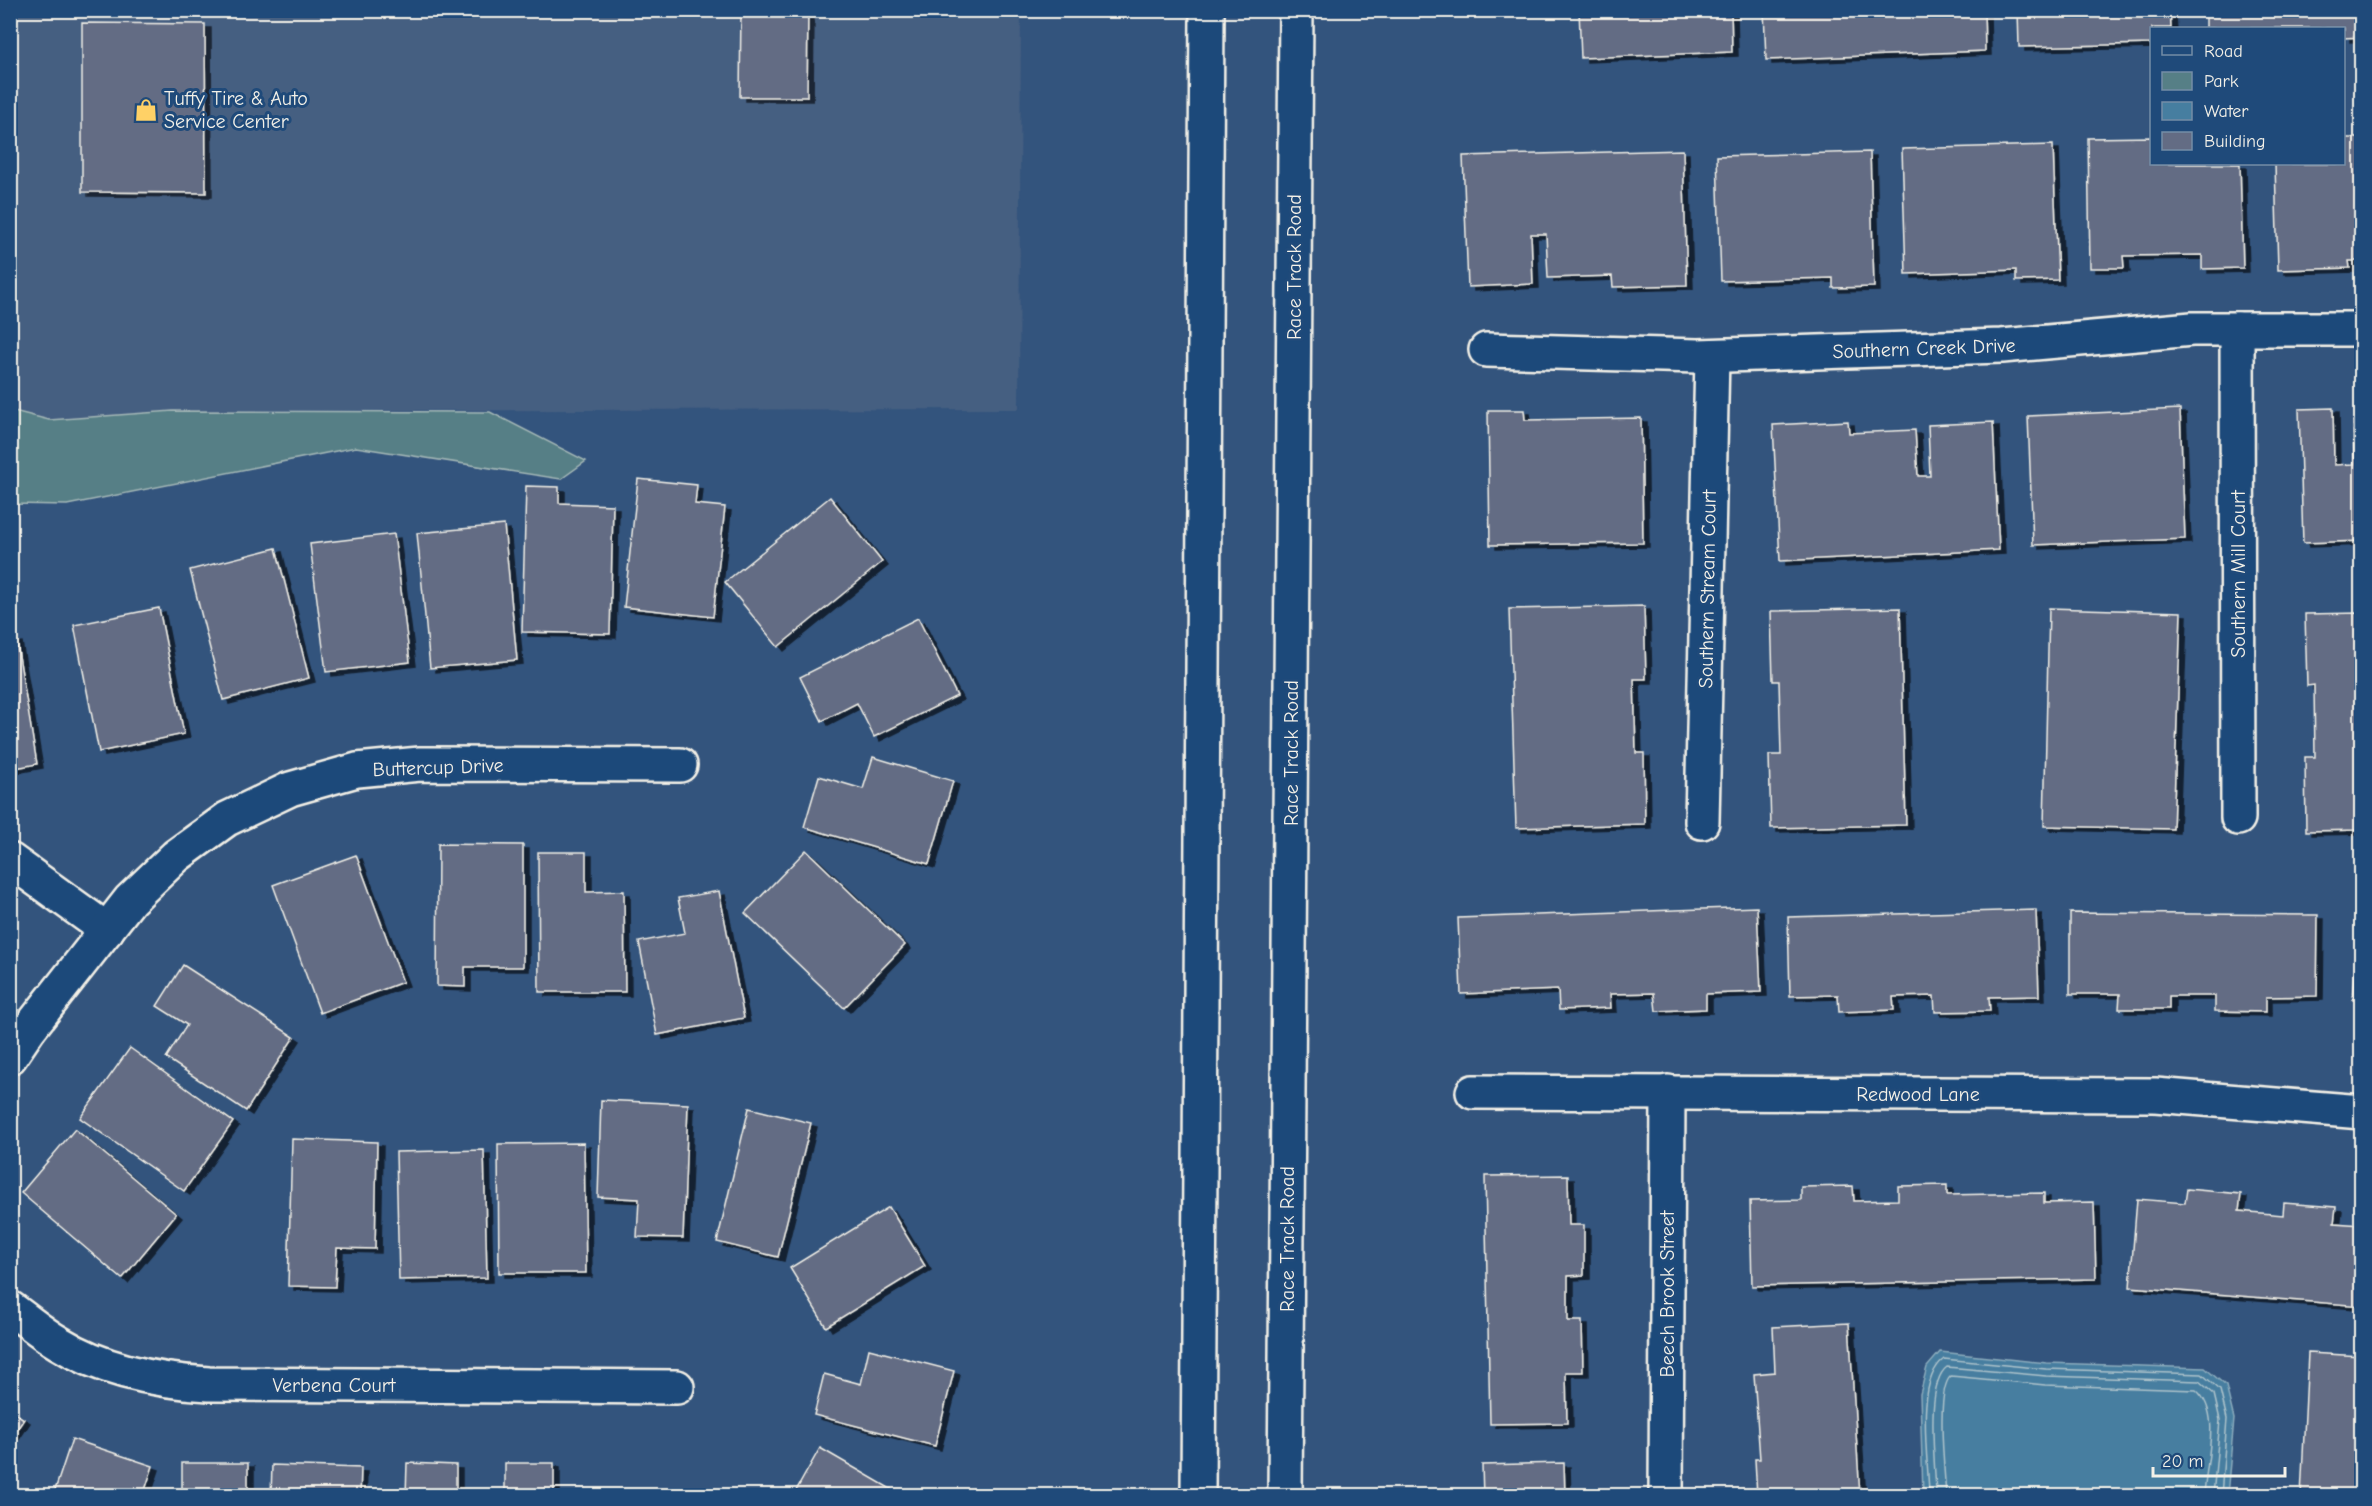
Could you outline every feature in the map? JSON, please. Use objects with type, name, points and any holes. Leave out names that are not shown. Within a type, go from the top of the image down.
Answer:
[{"type":"street","points":[[1198,1496],[1207,10]]},
{"type":"street","name":"Race Track Road","points":[[1285,1496],[1296,10]]},
{"type":"street","name":"Southern Creek Drive","points":[[1486,350],[1712,356],[2002,346],[2192,329],[2361,329]]},
{"type":"street","name":"Southern Mill Court","points":[[2237,329],[2238,818]]},
{"type":"street","name":"Southern Stream Court","points":[[1702,822],[1712,356]]},
{"type":"street","name":"Buttercup Drive","points":[[10,1058],[20,1022],[107,930],[130,900],[176,856],[227,819],[290,789],[357,770],[420,764],[680,765]]},
{"type":"street","points":[[10,860],[107,930]]},
{"type":"street","name":"Redwood Lane","points":[[1473,1092],[2155,1095],[2361,1112]]},
{"type":"street","name":"Beech Brook Street","points":[[1666,1496],[1668,1092]]},
{"type":"street","name":"Verbena Court","points":[[10,1308],[61,1344],[113,1368],[170,1382],[676,1387]]},
{"type":"shaded area","points":[[10,11],[1021,11],[1019,409],[173,411],[49,420],[11,410]]},
{"type":"green space","points":[[10,410],[49,420],[173,411],[490,412],[586,461],[561,479],[356,447],[67,505],[11,504]]},
{"type":"water","points":[[1940,1352],[2047,1363],[2205,1368],[2226,1386],[2234,1419],[2227,1495],[1923,1495],[1920,1394],[1927,1367]]},
{"type":"building","points":[[741,10],[808,10],[807,97],[740,97]]},
{"type":"building","points":[[1579,10],[1731,10],[1732,52],[1581,58]]},
{"type":"building","points":[[1764,10],[1984,10],[1985,51],[1766,60]]},
{"type":"building","points":[[2018,10],[2170,10],[2171,27],[2150,27],[2150,44],[2019,47]]},
{"type":"building","points":[[2206,10],[2362,10],[2362,37],[2345,38],[2345,27],[2206,27]]},
{"type":"building","points":[[82,23],[205,24],[206,193],[82,192]]},
{"type":"building","points":[[2150,137],[2150,165],[2240,165],[2243,268],[2202,269],[2202,255],[2123,256],[2124,268],[2090,268],[2088,138]]},
{"type":"building","points":[[2345,138],[2362,138],[2362,261],[2349,261],[2350,268],[2278,270],[2275,165],[2345,165]]},
{"type":"building","points":[[2053,145],[2058,280],[2016,281],[2016,270],[1906,274],[1902,149]]},
{"type":"building","points":[[1683,150],[1687,285],[1613,287],[1612,276],[1548,278],[1546,234],[1531,234],[1533,284],[1468,287],[1463,156]]},
{"type":"building","points":[[1870,152],[1874,287],[1833,288],[1833,278],[1721,281],[1717,156]]},
{"type":"building","points":[[2333,408],[2334,465],[2354,464],[2353,421],[2362,421],[2362,541],[2303,543],[2299,409]]},
{"type":"building","points":[[2180,409],[2185,539],[2033,545],[2028,416]]},
{"type":"building","points":[[1488,410],[1524,410],[1525,420],[1641,418],[1643,543],[1490,545]]},
{"type":"building","points":[[1848,421],[1849,433],[1915,430],[1918,476],[1930,476],[1928,425],[1993,422],[1999,550],[1780,561],[1773,425]]},
{"type":"building","points":[[638,479],[697,485],[695,504],[725,507],[713,617],[624,607]]},
{"type":"building","points":[[526,486],[559,487],[559,503],[613,505],[610,634],[522,632]]},
{"type":"building","points":[[830,497],[882,562],[778,647],[725,582]]},
{"type":"building","points":[[504,525],[517,660],[430,668],[417,533]]},
{"type":"building","points":[[394,534],[410,662],[326,672],[310,544]]},
{"type":"building","points":[[276,548],[309,678],[223,700],[190,570]]},
{"type":"building","points":[[1644,606],[1646,679],[1634,679],[1636,753],[1644,753],[1645,824],[1516,828],[1509,609]]},
{"type":"building","points":[[159,608],[184,734],[99,752],[74,625]]},
{"type":"building","points":[[1900,608],[1906,825],[1771,828],[1769,755],[1781,755],[1779,681],[1773,681],[1771,611]]},
{"type":"building","points":[[2049,608],[2181,612],[2173,829],[2044,826]]},
{"type":"building","points":[[2362,613],[2362,830],[2306,831],[2305,757],[2315,757],[2314,685],[2307,686],[2305,614]]},
{"type":"building","points":[[918,618],[957,696],[874,737],[857,703],[822,721],[800,677]]},
{"type":"building","points":[[16,638],[37,764],[10,769],[10,639]]},
{"type":"building","points":[[873,757],[953,781],[929,864],[804,827],[819,776],[863,789]]},
{"type":"building","points":[[438,844],[523,845],[523,967],[465,967],[465,987],[437,986]]},
{"type":"building","points":[[806,850],[905,945],[844,1008],[745,913]]},
{"type":"building","points":[[538,852],[586,852],[586,892],[624,891],[625,992],[539,992]]},
{"type":"building","points":[[356,855],[403,982],[320,1013],[273,885]]},
{"type":"building","points":[[719,891],[744,1018],[657,1035],[639,942],[685,933],[678,898]]},
{"type":"building","points":[[1757,907],[1761,992],[1706,994],[1706,1009],[1656,1011],[1654,993],[1610,994],[1611,1008],[1559,1010],[1558,990],[1461,994],[1458,918]]},
{"type":"building","points":[[2036,910],[2039,996],[1989,997],[1990,1011],[1935,1012],[1934,996],[1893,997],[1894,1010],[1839,1012],[1838,995],[1790,996],[1788,917]]},
{"type":"building","points":[[2070,913],[2318,915],[2317,996],[2266,997],[2266,1012],[2215,1011],[2215,996],[2169,996],[2169,1009],[2119,1009],[2120,994],[2070,994]]},
{"type":"building","points":[[2359,922],[2362,922],[2362,1000],[2353,1000]]},
{"type":"building","points":[[183,965],[294,1037],[246,1111],[166,1058],[187,1025],[157,1006]]},
{"type":"building","points":[[130,1048],[233,1122],[184,1191],[80,1118]]},
{"type":"building","points":[[601,1100],[688,1104],[683,1238],[637,1237],[639,1199],[598,1197]]},
{"type":"building","points":[[749,1108],[811,1123],[778,1257],[717,1242]]},
{"type":"building","points":[[75,1129],[176,1214],[122,1279],[21,1193]]},
{"type":"building","points":[[292,1139],[377,1142],[375,1249],[337,1248],[335,1287],[288,1286]]},
{"type":"building","points":[[584,1143],[586,1273],[499,1273],[498,1144]]},
{"type":"building","points":[[484,1150],[487,1278],[399,1280],[396,1152]]},
{"type":"building","points":[[1568,1175],[1569,1225],[1584,1225],[1584,1275],[1568,1276],[1568,1321],[1582,1321],[1583,1372],[1566,1372],[1567,1423],[1490,1424],[1485,1176]]},
{"type":"building","points":[[1947,1185],[1947,1195],[2044,1193],[2044,1203],[2094,1202],[2096,1279],[1752,1286],[1750,1201],[1801,1200],[1801,1187],[1853,1186],[1854,1201],[1898,1200],[1898,1186]]},
{"type":"building","points":[[2187,1189],[2241,1194],[2239,1211],[2283,1215],[2284,1203],[2336,1207],[2334,1223],[2362,1225],[2362,1306],[2130,1287],[2137,1199],[2185,1203]]},
{"type":"building","points":[[889,1207],[925,1266],[826,1327],[790,1268]]},
{"type":"building","points":[[1849,1323],[1860,1496],[1757,1496],[1755,1459],[1760,1459],[1754,1374],[1775,1372],[1773,1327]]},
{"type":"building","points":[[869,1349],[954,1371],[935,1446],[814,1415],[824,1374],[861,1384]]},
{"type":"building","points":[[2308,1353],[2362,1356],[2362,1496],[2301,1496]]},
{"type":"building","points":[[10,1410],[24,1419],[10,1440]]},
{"type":"building","points":[[72,1439],[153,1466],[143,1496],[53,1496]]},
{"type":"building","points":[[820,1448],[903,1496],[793,1496]]},
{"type":"building","points":[[182,1463],[248,1463],[248,1496],[182,1496]]},
{"type":"building","points":[[407,1463],[456,1465],[456,1496],[406,1496]]},
{"type":"building","points":[[505,1463],[554,1463],[554,1496],[505,1496]]},
{"type":"building","points":[[1564,1463],[1565,1496],[1483,1496],[1482,1465]]},
{"type":"building","points":[[272,1465],[361,1468],[360,1496],[271,1496]]},
{"type":"place","name":"Tuffy Tire & Auto Service Center","points":[[146,110]]}]
